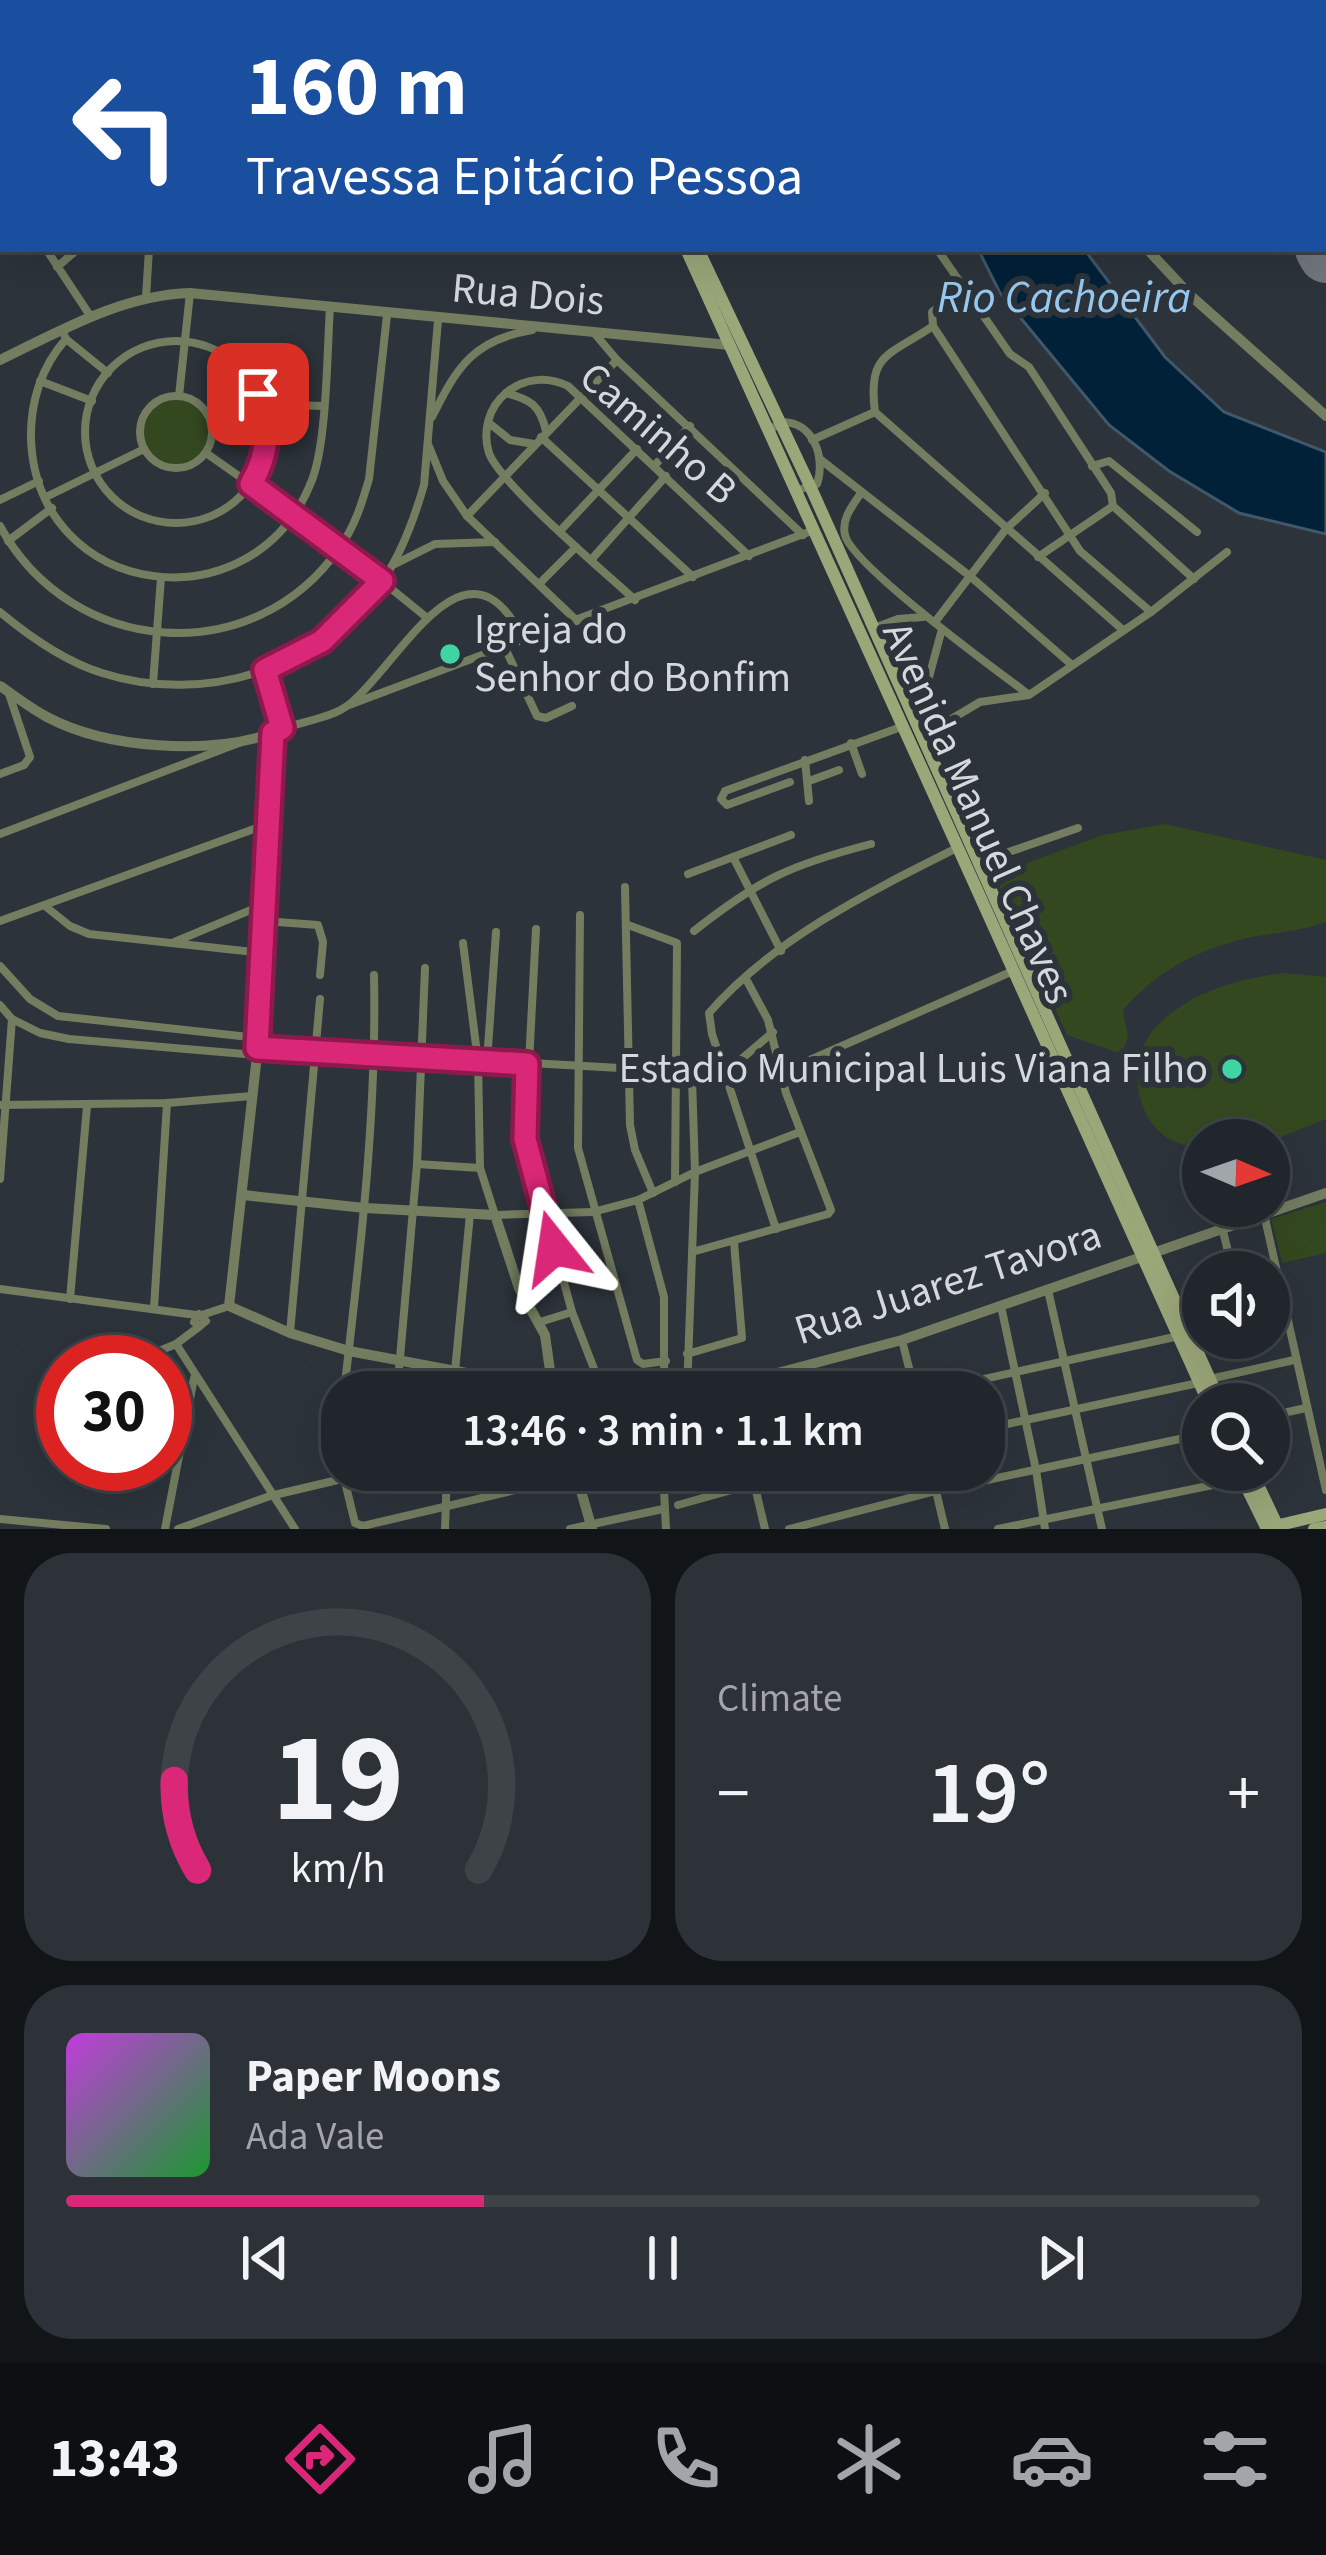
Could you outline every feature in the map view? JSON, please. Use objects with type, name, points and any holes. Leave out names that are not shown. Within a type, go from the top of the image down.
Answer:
[{"type":"main road","name":"Avenida Manuel Chaves","points":[[688,252],[873,629],[957,848],[1012,971],[1182,1318]]},
{"type":"main road","name":"Avenida Manuel Chaves","points":[[699,252],[729,345],[775,426]]},
{"type":"main road","name":"Avenida Manuel Chaves","points":[[805,489],[809,532],[980,862],[1147,1252]]},
{"type":"main road","name":"Avenida Manuel Chaves","points":[[1198,1359],[1204,1381]]},
{"type":"main road","points":[[1253,1491],[1270,1528],[1326,1514]]},
{"type":"main road","points":[[1314,1529],[1326,1527]]},
{"type":"street","points":[[48,252],[91,317]]},
{"type":"street","points":[[57,267],[74,252]]},
{"type":"street","points":[[146,297],[149,252]]},
{"type":"street","points":[[939,252],[1010,354],[1029,367],[1112,495],[1113,506],[1194,579]]},
{"type":"street","points":[[1150,252],[1190,295],[1326,416]]},
{"type":"street","points":[[963,289],[932,311],[933,326],[1089,561],[1151,612]]},
{"type":"street","points":[[179,396],[190,293]]},
{"type":"street","name":"Rua Dois","points":[[0,360],[146,297],[190,293],[729,345]]},
{"type":"street","points":[[108,373],[64,334],[40,381],[31,432],[39,482],[75,538],[102,558],[132,572],[161,578],[198,577],[246,561],[273,540],[317,466],[330,308]]},
{"type":"street","points":[[0,526],[38,577],[74,605],[116,624],[157,634],[229,626],[272,609],[310,582],[352,527],[369,479],[387,315]]},
{"type":"street","points":[[0,612],[74,662],[153,685],[185,686],[265,670],[322,641],[382,581],[424,484],[439,320]]},
{"type":"street","points":[[933,326],[877,364],[872,380],[875,412],[1123,630]]},
{"type":"street","points":[[428,424],[448,385],[475,351],[506,334],[537,328]]},
{"type":"street","points":[[706,341],[728,331]]},
{"type":"street","points":[[4,688],[48,718],[116,740],[188,745],[245,740],[524,641],[809,532],[617,360],[595,334]]},
{"type":"street","points":[[184,342],[204,346],[232,361],[247,376],[262,404],[266,446],[251,484],[229,507],[210,517],[169,523],[130,511],[113,498],[95,472],[86,432],[92,401],[108,373],[142,348],[184,342]]},
{"type":"street","points":[[467,516],[617,360]]},
{"type":"street","points":[[40,381],[92,401]]},
{"type":"street","name":"Caminho B","points":[[488,422],[496,404],[524,382],[558,381],[581,395],[749,556]]},
{"type":"street","points":[[506,393],[539,408],[541,438],[693,578]]},
{"type":"street","points":[[179,396],[195,401],[209,417],[212,438],[194,465],[178,469],[158,464],[144,448],[140,432],[146,412],[163,398],[179,396]]},
{"type":"street","points":[[262,404],[322,406]]},
{"type":"street","points":[[812,440],[875,412]]},
{"type":"street","points":[[488,422],[510,440],[541,438]]},
{"type":"street","points":[[488,422],[488,449],[506,476],[635,600]]},
{"type":"street","points":[[775,426],[798,424],[821,460],[971,577],[1072,665]]},
{"type":"street","points":[[655,465],[690,426]]},
{"type":"street","points":[[428,442],[443,481],[467,516],[577,621]]},
{"type":"street","points":[[46,497],[144,448]]},
{"type":"street","points":[[560,531],[637,448]]},
{"type":"street","points":[[206,453],[340,547],[427,618]]},
{"type":"street","points":[[805,489],[820,476],[821,460]]},
{"type":"street","points":[[1092,466],[1109,461],[1197,532]]},
{"type":"street","points":[[591,560],[666,476]]},
{"type":"street","points":[[0,500],[39,482]]},
{"type":"street","points":[[861,493],[845,518],[848,544],[924,617],[1028,694]]},
{"type":"street","points":[[913,730],[938,625],[1006,529],[1045,493]]},
{"type":"street","points":[[1038,557],[1113,506]]},
{"type":"street","points":[[8,541],[52,508]]},
{"type":"street","points":[[393,564],[435,544],[496,542]]},
{"type":"street","points":[[539,584],[576,548]]},
{"type":"street","points":[[790,782],[727,805],[721,797],[724,791],[851,743],[913,730],[980,702],[1028,694],[1151,612],[1226,552]]},
{"type":"street","points":[[153,685],[161,578]]},
{"type":"street","points":[[349,705],[427,618],[459,596],[485,596],[511,612],[524,641]]},
{"type":"street","points":[[873,629],[924,617]]},
{"type":"street","points":[[505,648],[537,716],[546,718],[572,706]]},
{"type":"street","points":[[227,1307],[258,1047],[268,824],[278,731],[265,670]]},
{"type":"street","points":[[0,774],[24,765],[30,757],[4,688]]},
{"type":"street","points":[[0,835],[231,750],[245,740]]},
{"type":"street","points":[[851,743],[862,774]]},
{"type":"street","points":[[805,760],[809,801]]},
{"type":"street","points":[[808,781],[839,770]]},
{"type":"street","points":[[0,921],[268,824]]},
{"type":"street","points":[[980,862],[1078,828]]},
{"type":"street","points":[[688,874],[790,835]]},
{"type":"street","points":[[694,931],[747,890],[797,865],[871,844]]},
{"type":"street","points":[[776,1228],[709,1024],[712,1008],[781,951],[883,885],[957,848]]},
{"type":"street","points":[[733,856],[781,951]]},
{"type":"street","points":[[625,886],[632,1136],[653,1193]]},
{"type":"street","points":[[170,944],[266,904]]},
{"type":"street","points":[[45,906],[89,934],[264,953]]},
{"type":"street","points":[[580,915],[578,1148],[639,1363],[666,1361]]},
{"type":"street","points":[[265,921],[318,926],[323,942],[320,975]]},
{"type":"street","points":[[628,925],[675,940],[674,1071],[691,1252],[687,1371]]},
{"type":"street","points":[[536,929],[525,1139],[572,1312],[595,1371]]},
{"type":"street","points":[[496,932],[483,1062],[480,1168],[519,1288],[540,1322],[549,1371]]},
{"type":"street","points":[[463,943],[483,1062]]},
{"type":"street","points":[[0,966],[30,999],[58,1016],[316,1053],[674,1071]]},
{"type":"street","points":[[398,1371],[417,1165],[425,968]]},
{"type":"street","points":[[780,1073],[1012,971]]},
{"type":"street","points":[[347,1371],[376,1054],[374,975]]},
{"type":"street","points":[[691,1252],[831,1210],[780,1073],[772,1032],[746,979]]},
{"type":"street","points":[[290,1333],[320,999]]},
{"type":"street","points":[[0,1005],[12,1019],[40,1033],[69,1039],[258,1047]]},
{"type":"street","points":[[0,1179],[12,1019]]},
{"type":"street","points":[[684,1177],[692,1079],[724,1073],[772,1032]]},
{"type":"street","points":[[3,1104],[87,1106],[253,1096]]},
{"type":"street","points":[[154,1308],[166,1103]]},
{"type":"street","points":[[70,1299],[87,1106]]},
{"type":"street","points":[[243,1195],[470,1214],[593,1212],[638,1200],[800,1132]]},
{"type":"street","points":[[417,1165],[480,1168]]},
{"type":"street","name":"Rua Juarez Tavora","points":[[1290,1204],[1326,1193]]},
{"type":"street","points":[[638,1200],[664,1298],[665,1371]]},
{"type":"street","points":[[455,1371],[470,1214]]},
{"type":"street","points":[[1222,1227],[1228,1251]]},
{"type":"street","name":"Rua Juarez Tavora","points":[[792,1371],[902,1340],[1222,1227]]},
{"type":"street","points":[[687,1354],[742,1338],[734,1241]]},
{"type":"street","points":[[0,1289],[154,1308],[199,1320]]},
{"type":"street","points":[[1048,1290],[1102,1529]]},
{"type":"street","points":[[1001,1306],[1045,1524]]},
{"type":"street","points":[[185,1335],[199,1320],[227,1307],[349,1352],[450,1371]]},
{"type":"street","points":[[540,1322],[572,1312]]},
{"type":"street","points":[[1005,1376],[1182,1335]]},
{"type":"street","points":[[902,1340],[910,1371]]},
{"type":"street","points":[[1290,1340],[1326,1490]]},
{"type":"street","points":[[1005,1425],[1294,1360]]},
{"type":"street","points":[[192,1372],[295,1529]]},
{"type":"street","points":[[164,1529],[195,1377]]},
{"type":"street","points":[[1290,1411],[1306,1408]]},
{"type":"street","points":[[1005,1477],[1182,1439]]},
{"type":"street","points":[[178,1529],[321,1481]]},
{"type":"street","points":[[998,1529],[1045,1524],[1182,1488]]},
{"type":"street","points":[[347,1491],[360,1526],[512,1491]]},
{"type":"street","points":[[445,1529],[446,1491]]},
{"type":"street","points":[[581,1491],[591,1526]]},
{"type":"street","points":[[663,1491],[666,1529]]},
{"type":"street","points":[[678,1505],[724,1491]]},
{"type":"street","points":[[756,1491],[765,1529]]},
{"type":"street","points":[[789,1529],[936,1491],[945,1529]]},
{"type":"street","points":[[571,1529],[663,1509]]},
{"type":"street","points":[[1,1522],[106,1529]]},
{"type":"green space","points":[[176,400],[198,410],[208,432],[198,454],[176,464],[154,454],[144,432],[154,410]]},
{"type":"green space","points":[[1164,824],[1326,860],[1326,922],[1233,942],[1165,972],[1123,1010],[1128,1036],[1122,1054],[1067,1035],[994,875],[1103,835]]},
{"type":"green space","name":"Estadio Municipal Luis Viana Filho","points":[[1285,973],[1326,977],[1326,1119],[1290,1134],[1290,1119],[1182,1119],[1182,1144],[1178,1143],[1161,1133],[1143,1106],[1138,1072],[1146,1040],[1184,1004],[1250,979]]},
{"type":"green space","points":[[1326,1202],[1326,1253],[1290,1261],[1290,1251],[1279,1251],[1273,1227],[1290,1227],[1290,1213]]},
{"type":"water","name":"Rio Cachoeira","points":[[980,252],[1086,252],[1165,357],[1224,412],[1326,452],[1326,534],[1239,513],[1169,471],[1109,425],[1000,293]]},
{"type":"runway","points":[[1324,252],[1326,256]]},
{"type":"place","name":"Igreja do Senhor do Bonfim","points":[[450,654]]},
{"type":"place","name":"Estadio Municipal Luis Viana Filho","points":[[1232,1069]]},
{"type":"route","points":[[258,394],[267,435],[264,456],[251,484],[382,581],[322,641],[265,670],[282,728],[273,733],[257,1048],[527,1064],[525,1139],[554,1248]]}]
